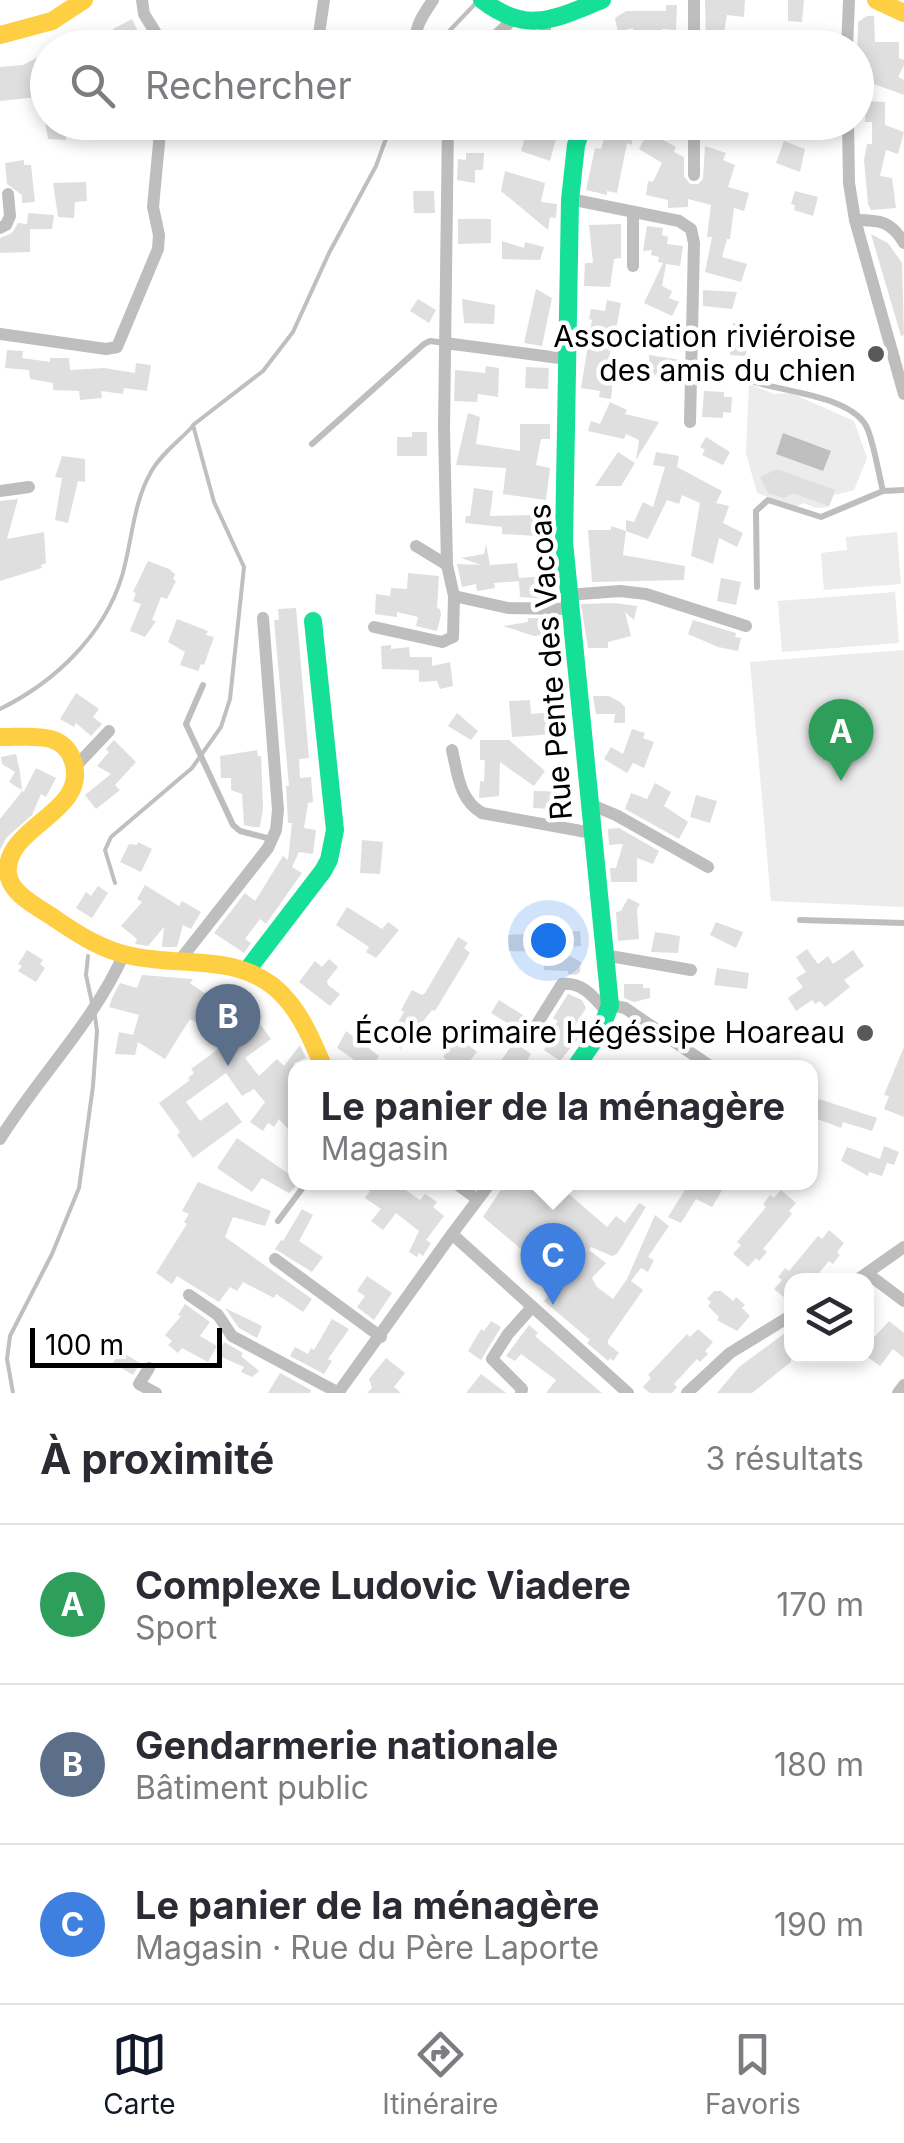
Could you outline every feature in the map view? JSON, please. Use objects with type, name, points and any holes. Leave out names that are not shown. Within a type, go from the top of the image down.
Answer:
[{"type":"street","points":[[0,35],[52,21],[84,0]]},
{"type":"street","points":[[142,0],[144,14],[154,30]]},
{"type":"street","points":[[320,30],[324,0]]},
{"type":"street","points":[[416,30],[433,0]]},
{"type":"street","points":[[482,0],[505,18],[545,22],[602,0]]},
{"type":"street","points":[[694,0],[694,30]]},
{"type":"street","points":[[848,30],[849,0]]},
{"type":"street","points":[[876,0],[904,13]]},
{"type":"street","points":[[496,30],[505,18]]},
{"type":"street","points":[[545,22],[545,30]]},
{"type":"street","points":[[0,334],[106,349],[117,347],[158,249],[160,235],[153,208],[159,140]]},
{"type":"street","points":[[374,626],[447,642],[454,637],[444,430],[448,140]]},
{"type":"street","name":"Rue Pente des Vacoas","points":[[579,140],[570,198],[564,542],[609,1009]]},
{"type":"street","points":[[694,140],[694,175]]},
{"type":"street","points":[[848,140],[855,220],[904,394]]},
{"type":"street","points":[[0,228],[10,216],[8,194]]},
{"type":"street","points":[[570,198],[679,222],[691,229],[694,242],[690,422]]},
{"type":"street","points":[[633,266],[634,212]]},
{"type":"street","points":[[855,220],[878,220],[892,225],[904,243]]},
{"type":"street","points":[[446,343],[567,359]]},
{"type":"street","points":[[0,492],[29,487]]},
{"type":"street","points":[[416,546],[448,564]]},
{"type":"street","points":[[454,596],[508,608],[568,602],[620,591],[646,594],[746,626]]},
{"type":"street","points":[[180,960],[272,839],[278,810],[263,618]]},
{"type":"street","points":[[248,968],[323,871],[335,830],[313,621]]},
{"type":"street","points":[[74,768],[109,731]]},
{"type":"street","points":[[0,737],[54,740],[72,756],[74,768],[72,789],[15,847],[7,869],[15,890],[81,936],[124,954],[248,968],[262,975],[306,1024],[321,1060]]},
{"type":"street","points":[[452,750],[469,806],[482,813],[592,833]]},
{"type":"street","points":[[588,804],[616,814],[708,868]]},
{"type":"street","points":[[0,1139],[102,999],[124,954]]},
{"type":"street","points":[[604,955],[691,970]]},
{"type":"street","points":[[537,1024],[562,984],[567,983],[584,988],[609,1009],[625,1008],[702,1060]]},
{"type":"street","points":[[585,1060],[609,1009]]},
{"type":"street","points":[[465,1190],[477,1199]]},
{"type":"street","points":[[189,1295],[218,1315],[232,1336],[338,1393],[484,1190]]},
{"type":"street","points":[[452,1234],[628,1393]]},
{"type":"street","points":[[870,1273],[902,1252]]},
{"type":"street","points":[[275,1259],[381,1337]]},
{"type":"street","points":[[874,1285],[904,1301]]},
{"type":"street","points":[[521,1393],[522,1389],[492,1359],[532,1307]]},
{"type":"street","points":[[687,1393],[730,1353],[784,1320]]},
{"type":"street","points":[[148,1368],[139,1384],[156,1393]]},
{"type":"street","points":[[898,1393],[904,1386]]},
{"type":"lane","points":[[312,444],[424,344],[446,343]]},
{"type":"lane","points":[[748,380],[775,390],[817,396],[848,409],[868,429],[882,491]]},
{"type":"lane","points":[[757,587],[756,511],[763,502],[768,500],[821,516],[882,491],[904,490]]},
{"type":"lane","points":[[203,685],[187,717],[193,739],[236,828],[272,839]]},
{"type":"lane","points":[[800,920],[904,923]]},
{"type":"lane","points":[[278,1221],[301,1190]]},
{"type":"shaded area","points":[[749,384],[774,394],[791,393],[854,421],[867,458],[854,490],[834,495],[829,507],[816,508],[804,503],[795,507],[757,493],[746,453]]},
{"type":"shaded area","points":[[783,433],[831,451],[823,471],[776,454]]},
{"type":"shaded area","points":[[897,532],[901,584],[824,590],[821,553],[847,550],[846,537]]},
{"type":"shaded area","points":[[895,592],[899,643],[782,652],[778,601]]},
{"type":"shaded area","points":[[904,650],[904,907],[771,901],[750,662]]},
{"type":"building","points":[[705,0],[745,0],[744,17],[727,15],[724,30],[706,30]]},
{"type":"building","points":[[788,0],[804,0],[802,22],[788,21]]},
{"type":"building","points":[[666,5],[677,5],[676,30],[618,30],[615,18],[626,11],[666,11]]},
{"type":"building","points":[[874,16],[875,42],[899,42],[899,58],[904,65],[898,77],[904,80],[904,95],[874,84],[874,30],[858,30],[858,22]]},
{"type":"building","points":[[132,19],[137,30],[113,30]]},
{"type":"building","points":[[30,61],[30,98],[0,101],[0,67]]},
{"type":"building","points":[[874,101],[885,102],[885,125],[904,132],[898,154],[886,150],[880,176],[892,178],[896,208],[871,210],[868,204],[864,160],[867,144],[872,144]]},
{"type":"building","points":[[524,140],[556,140],[550,161],[521,151]]},
{"type":"building","points":[[604,140],[632,140],[632,145],[627,143],[617,193],[586,190],[595,148],[601,149]]},
{"type":"building","points":[[644,140],[663,140],[676,147],[674,152],[684,157],[684,176],[690,184],[703,179],[705,146],[726,153],[723,160],[735,165],[728,187],[749,193],[744,211],[734,208],[730,239],[722,257],[747,264],[741,282],[705,272],[712,237],[707,237],[711,205],[688,199],[688,207],[668,208],[668,200],[646,195],[648,181],[653,182],[662,163],[639,149]]},
{"type":"building","points":[[784,141],[805,149],[800,172],[776,163]]},
{"type":"building","points":[[466,153],[484,153],[483,170],[475,170],[475,183],[457,180],[458,159],[466,160]]},
{"type":"building","points":[[24,160],[24,165],[31,165],[35,202],[22,203],[22,195],[7,184],[5,163]]},
{"type":"building","points":[[505,171],[545,183],[541,202],[557,204],[556,218],[550,217],[548,230],[501,191]]},
{"type":"building","points":[[86,182],[87,201],[75,202],[74,218],[58,217],[53,183]]},
{"type":"building","points":[[413,191],[434,191],[435,213],[414,213]]},
{"type":"building","points":[[795,191],[818,197],[813,216],[794,210],[795,205],[791,204]]},
{"type":"building","points":[[28,213],[54,215],[52,229],[30,229],[30,252],[0,253],[0,238],[12,233],[18,223],[27,224]]},
{"type":"building","points":[[458,219],[491,219],[491,243],[458,244]]},
{"type":"building","points":[[621,224],[621,258],[614,259],[610,287],[584,286],[585,263],[593,263],[589,225]]},
{"type":"building","points":[[647,226],[663,228],[667,244],[683,246],[680,266],[666,264],[662,286],[672,291],[669,298],[679,302],[672,316],[644,303],[663,263],[651,255],[652,250],[643,251]]},
{"type":"building","points":[[871,234],[888,243],[902,263],[901,336]]},
{"type":"building","points":[[502,241],[524,248],[525,242],[544,247],[540,260],[502,259]]},
{"type":"building","points":[[536,289],[552,298],[542,346],[524,343]]},
{"type":"building","points":[[703,290],[737,292],[732,309],[703,306]]},
{"type":"building","points":[[418,299],[436,310],[429,323],[410,311]]},
{"type":"building","points":[[462,299],[495,305],[494,324],[464,323]]},
{"type":"building","points":[[607,300],[621,303],[616,329],[630,331],[629,346],[612,342],[606,377],[613,380],[611,399],[599,397],[600,391],[581,388],[591,309],[605,311]]},
{"type":"building","points":[[733,323],[747,325],[746,356],[730,355]]},
{"type":"building","points":[[7,350],[23,351],[22,358],[50,362],[50,358],[69,358],[70,370],[104,368],[135,373],[136,363],[151,365],[147,391],[101,391],[102,398],[80,400],[79,391],[53,390],[53,383],[30,379],[29,370],[5,368]]},
{"type":"building","points":[[649,355],[681,360],[681,378],[650,374]]},
{"type":"building","points":[[486,366],[499,368],[498,397],[478,394],[477,402],[454,401],[455,370],[485,373]]},
{"type":"building","points":[[526,367],[549,368],[548,389],[525,388]]},
{"type":"building","points":[[704,391],[724,392],[724,397],[732,397],[731,413],[723,412],[723,418],[702,417]]},
{"type":"building","points":[[610,402],[627,410],[625,414],[659,422],[636,460],[639,440],[626,434],[624,439],[588,431],[591,421],[600,424]]},
{"type":"building","points":[[468,413],[480,417],[476,444],[520,451],[520,424],[550,424],[550,439],[541,439],[536,465],[550,468],[546,500],[503,494],[506,468],[456,465]]},
{"type":"building","points":[[412,432],[427,432],[427,456],[397,456],[397,437],[412,437]]},
{"type":"building","points":[[706,437],[730,452],[723,465],[702,455],[705,450],[700,447]]},
{"type":"building","points":[[618,452],[635,463],[621,486],[595,486]]},
{"type":"building","points":[[656,452],[679,456],[677,467],[722,491],[716,503],[729,506],[723,523],[743,533],[737,547],[719,538],[713,564],[691,556],[700,503],[682,495],[679,504],[667,500],[648,539],[626,531],[626,520],[634,522],[643,502],[653,507],[665,467],[653,465]]},
{"type":"building","points":[[62,456],[85,459],[85,482],[78,481],[68,523],[55,520],[62,478],[55,477]]},
{"type":"building","points":[[777,469],[835,490],[829,506],[793,493],[784,498],[768,493],[760,477]]},
{"type":"building","points":[[474,488],[493,491],[490,516],[536,515],[536,536],[502,534],[502,527],[465,523],[466,516],[470,516]]},
{"type":"building","points":[[18,499],[7,539],[44,532],[46,563],[42,568],[0,581],[0,501]]},
{"type":"building","points":[[611,526],[626,531],[623,555],[685,566],[684,580],[592,582],[588,530],[611,530]]},
{"type":"building","points":[[486,544],[490,565],[517,563],[519,578],[546,576],[548,599],[520,597],[519,581],[494,583],[495,588],[477,591],[476,584],[462,587],[457,564],[481,565],[461,558],[484,554]]},
{"type":"building","points":[[148,561],[169,569],[176,581],[167,599],[161,597],[152,620],[156,621],[145,637],[130,631],[141,604],[133,601],[133,592]]},
{"type":"building","points":[[408,573],[439,576],[437,608],[441,615],[437,631],[416,626],[418,617],[397,612],[397,617],[375,614],[376,594],[390,596],[391,588],[407,589]]},
{"type":"building","points":[[721,578],[741,582],[736,605],[717,601]]},
{"type":"building","points":[[581,604],[637,606],[634,620],[625,612],[631,636],[608,642],[608,648],[588,648]]},
{"type":"building","points":[[296,608],[309,758],[299,759],[300,778],[311,777],[313,802],[308,803],[304,828],[316,830],[313,854],[299,852],[292,867],[302,873],[266,924],[260,919],[245,939],[251,943],[244,953],[214,933],[245,893],[255,901],[283,856],[288,860],[292,823],[288,823],[289,786],[274,620],[279,620],[278,609]]},
{"type":"building","points":[[528,618],[553,619],[555,634],[534,636],[503,626],[528,622]]},
{"type":"building","points":[[177,619],[214,637],[198,671],[180,665],[185,652],[168,642]]},
{"type":"building","points":[[693,620],[736,633],[735,637],[741,638],[738,651],[688,634]]},
{"type":"building","points":[[391,645],[391,649],[409,647],[410,657],[432,657],[432,666],[450,662],[453,686],[440,689],[437,681],[419,682],[419,670],[382,669],[381,646]]},
{"type":"building","points":[[76,693],[99,709],[93,717],[102,724],[91,736],[76,723],[74,727],[60,719]]},
{"type":"building","points":[[593,696],[609,696],[620,702],[625,707],[625,723],[614,723],[615,714],[596,714]]},
{"type":"building","points":[[530,700],[531,714],[553,712],[555,734],[512,737],[509,701]]},
{"type":"building","points":[[457,713],[478,731],[471,740],[448,726]]},
{"type":"building","points":[[632,729],[645,733],[643,738],[654,742],[644,768],[633,763],[627,773],[604,759],[611,747],[623,754]]},
{"type":"building","points":[[114,740],[136,762],[115,785],[120,790],[96,809],[85,795],[111,774],[97,766]]},
{"type":"building","points":[[480,740],[509,740],[545,771],[534,786],[500,762],[499,796],[479,798],[485,760],[480,760]]},
{"type":"building","points":[[257,750],[261,756],[263,808],[260,827],[253,827],[244,825],[242,794],[231,790],[231,778],[221,778],[220,756]]},
{"type":"building","points":[[16,754],[22,790],[9,782],[15,772],[2,764],[1,757]]},
{"type":"building","points":[[36,768],[56,778],[46,797],[41,794],[32,815],[6,838],[0,850],[0,819],[23,793]]},
{"type":"building","points":[[655,783],[671,792],[664,806],[688,822],[679,839],[625,809],[631,793],[647,799]]},
{"type":"building","points":[[534,791],[571,792],[570,810],[533,808]]},
{"type":"building","points":[[696,795],[717,801],[710,823],[690,817]]},
{"type":"building","points":[[619,828],[659,851],[653,864],[637,858],[637,882],[611,882],[610,868],[616,868],[623,844],[609,845],[608,829]]},
{"type":"building","points":[[362,840],[383,842],[380,874],[360,873]]},
{"type":"building","points":[[138,842],[152,849],[141,872],[120,862],[129,844]]},
{"type":"building","points":[[145,885],[179,906],[182,901],[201,912],[191,929],[183,925],[177,947],[162,947],[164,927],[148,946],[135,944],[137,939],[121,926],[142,902],[137,899]]},
{"type":"building","points":[[98,886],[108,893],[92,918],[76,908],[86,892],[91,896]]},
{"type":"building","points":[[628,898],[640,904],[639,939],[618,941],[616,912],[621,911]]},
{"type":"building","points":[[347,907],[382,929],[388,922],[399,930],[376,958],[366,952],[369,947],[336,925]]},
{"type":"building","points":[[716,922],[743,932],[736,948],[710,935]]},
{"type":"building","points":[[580,931],[581,946],[555,948],[581,962],[576,975],[544,970],[545,952],[509,951],[508,935]]},
{"type":"building","points":[[655,932],[680,936],[678,953],[651,952]]},
{"type":"building","points":[[458,937],[468,943],[464,948],[470,953],[435,1011],[401,1049],[388,1039],[404,1012],[401,1010],[412,990],[425,993]]},
{"type":"building","points":[[807,949],[818,964],[828,956],[833,964],[853,950],[864,966],[844,980],[850,987],[825,1007],[812,1000],[796,1011],[788,998],[803,987],[796,978],[806,972],[796,957]]},
{"type":"building","points":[[27,950],[43,960],[40,964],[45,968],[36,982],[18,971]]},
{"type":"building","points":[[329,959],[338,967],[328,985],[340,994],[330,1006],[299,982],[315,961],[322,967]]},
{"type":"building","points":[[717,968],[749,973],[747,989],[714,985]]},
{"type":"building","points":[[142,975],[193,979],[190,983],[213,999],[195,1022],[190,1019],[165,1059],[138,1042],[135,1055],[115,1054],[119,1032],[133,1035],[139,1015],[109,1007],[112,998],[120,983],[137,988]]},
{"type":"building","points":[[624,984],[643,984],[643,988],[650,988],[650,998],[634,1002],[624,998]]},
{"type":"building","points":[[568,994],[582,1000],[586,1008],[572,1030],[578,1034],[577,1040],[561,1060],[544,1050],[558,1021],[553,1018]]},
{"type":"building","points":[[499,1000],[523,1015],[515,1028],[491,1013]]},
{"type":"building","points":[[260,1024],[271,1039],[245,1058],[259,1076],[277,1059],[284,1066],[288,1061],[288,1129],[279,1119],[274,1127],[268,1123],[263,1131],[250,1122],[265,1102],[254,1089],[242,1096],[226,1073],[186,1102],[200,1121],[227,1102],[242,1122],[193,1158],[159,1103],[190,1080],[194,1073],[191,1069],[247,1028],[249,1032]]},
{"type":"building","points":[[346,1031],[379,1056],[377,1060],[355,1060],[337,1048]]},
{"type":"building","points":[[463,1041],[477,1052],[470,1060],[443,1057],[455,1042],[460,1045]]},
{"type":"building","points":[[514,1042],[531,1054],[527,1060],[502,1060]]},
{"type":"building","points":[[300,1045],[306,1058],[301,1060],[289,1060]]},
{"type":"building","points":[[904,1047],[904,1117],[884,1109],[889,1096],[884,1095]]},
{"type":"building","points":[[818,1102],[877,1118],[872,1131],[843,1122],[841,1128],[818,1119]]},
{"type":"building","points":[[237,1138],[288,1173],[288,1190],[292,1190],[289,1193],[262,1178],[252,1192],[217,1168]]},
{"type":"building","points":[[884,1146],[899,1152],[894,1165],[887,1163],[882,1176],[869,1172],[868,1176],[841,1161],[847,1147],[880,1159]]},
{"type":"building","points":[[198,1182],[271,1211],[265,1226],[233,1217],[225,1237],[312,1299],[303,1312],[276,1294],[274,1298],[243,1282],[237,1291],[230,1287],[219,1302],[177,1276],[172,1284],[156,1273],[187,1224],[184,1222],[189,1214],[182,1211]]},
{"type":"building","points":[[406,1190],[420,1200],[425,1194],[437,1202],[433,1207],[444,1216],[426,1240],[431,1243],[423,1256],[409,1252],[419,1231],[396,1213],[383,1230],[371,1221],[381,1209],[365,1198],[370,1191]]},
{"type":"building","points":[[501,1190],[564,1190],[607,1227],[616,1216],[625,1223],[639,1203],[646,1207],[617,1254],[612,1256],[591,1247],[589,1250],[606,1263],[592,1278],[613,1299],[627,1279],[655,1215],[669,1226],[648,1257],[654,1260],[648,1272],[641,1268],[631,1281],[643,1290],[608,1340],[619,1353],[613,1361],[587,1343],[590,1340],[544,1301],[560,1282],[483,1217]]},
{"type":"building","points":[[685,1190],[722,1190],[712,1207],[696,1199],[681,1223],[668,1217]]},
{"type":"building","points":[[781,1190],[796,1203],[789,1211],[792,1214],[763,1249],[767,1252],[748,1267],[733,1254],[741,1245],[737,1242],[766,1207],[763,1204],[770,1195],[774,1198]]},
{"type":"building","points":[[302,1209],[313,1215],[299,1241],[323,1257],[312,1272],[275,1249]]},
{"type":"building","points":[[829,1230],[844,1243],[837,1252],[840,1255],[819,1273],[784,1273],[784,1297],[774,1289],[782,1280],[778,1277],[785,1268],[789,1271],[818,1236],[822,1239]]},
{"type":"building","points":[[367,1276],[392,1293],[374,1320],[357,1307],[365,1296],[357,1291]]},
{"type":"building","points":[[714,1291],[721,1291],[733,1301],[736,1297],[745,1305],[742,1308],[750,1316],[737,1331],[717,1320],[719,1317],[708,1306],[711,1302],[707,1299]]},
{"type":"building","points":[[185,1304],[210,1322],[200,1336],[217,1346],[208,1362],[182,1348],[178,1353],[168,1345],[172,1341],[165,1335],[181,1316],[178,1315]]},
{"type":"building","points":[[225,1308],[262,1326],[257,1338],[239,1328]]},
{"type":"building","points":[[332,1319],[349,1329],[328,1359],[332,1361],[324,1374],[290,1356],[295,1347],[308,1354],[311,1348],[314,1350]]},
{"type":"building","points":[[491,1321],[501,1327],[481,1360],[468,1351],[481,1329],[484,1331]]},
{"type":"building","points":[[889,1321],[904,1333],[904,1358],[893,1349],[880,1366],[874,1362],[874,1337]]},
{"type":"building","points":[[529,1325],[538,1333],[535,1336],[602,1393],[546,1393],[556,1380],[521,1354],[515,1361],[506,1356]]},
{"type":"building","points":[[698,1329],[713,1342],[705,1351],[708,1354],[700,1362],[697,1359],[674,1384],[677,1387],[672,1393],[650,1393],[643,1387],[651,1378],[648,1375],[687,1334],[690,1337]]},
{"type":"building","points":[[784,1334],[784,1363],[790,1363],[752,1393],[717,1393],[739,1367]]},
{"type":"building","points":[[224,1342],[243,1353],[241,1356],[259,1371],[252,1377],[241,1372],[244,1367],[217,1355]]},
{"type":"building","points":[[120,1351],[140,1363],[133,1375],[113,1363]]},
{"type":"building","points":[[386,1358],[405,1373],[394,1387],[401,1393],[367,1393],[372,1388],[369,1379]]},
{"type":"building","points":[[280,1373],[311,1390],[310,1393],[268,1393]]},
{"type":"building","points":[[481,1374],[506,1393],[466,1393]]},
{"type":"waterway","points":[[450,30],[475,4]]},
{"type":"waterway","points":[[115,883],[105,850],[111,837],[192,768],[221,727],[230,699],[244,567],[214,502],[193,425],[263,371],[293,332],[385,140]]},
{"type":"waterway","points":[[0,709],[58,671],[103,618],[122,576],[145,484],[159,460],[192,427]]},
{"type":"waterway","points":[[88,956],[86,975],[92,1003]]},
{"type":"waterway","points":[[13,1393],[7,1359],[10,1336],[52,1254],[79,1188],[93,1086],[95,1016]]},
{"type":"traffic: fast","points":[[482,0],[498,11],[527,20],[555,18],[602,0]]},
{"type":"traffic: fast","points":[[578,140],[570,200],[564,542],[610,1005],[600,1032],[581,1060]]},
{"type":"traffic: fast","points":[[248,969],[323,871],[335,830],[313,621]]},
{"type":"traffic: slow","points":[[0,35],[52,21],[84,0]]},
{"type":"traffic: slow","points":[[876,0],[904,13]]},
{"type":"traffic: slow","points":[[0,737],[52,740],[61,744],[73,761],[75,779],[69,794],[18,843],[10,857],[10,882],[20,895],[92,942],[112,950],[153,959],[215,964],[254,975],[272,985],[294,1008],[320,1060]]},
{"type":"place","name":"Association riviéroise des amis du chien","points":[[876,354]]},
{"type":"place","name":"Complexe Ludovic Viadere","points":[[841,781]]},
{"type":"place","name":"École primaire Hégéssipe Hoareau","points":[[865,1033]]},
{"type":"place","name":"Gendarmerie nationale","points":[[228,1066]]},
{"type":"place","name":"Le panier de la ménagère","points":[[553,1305]]}]
